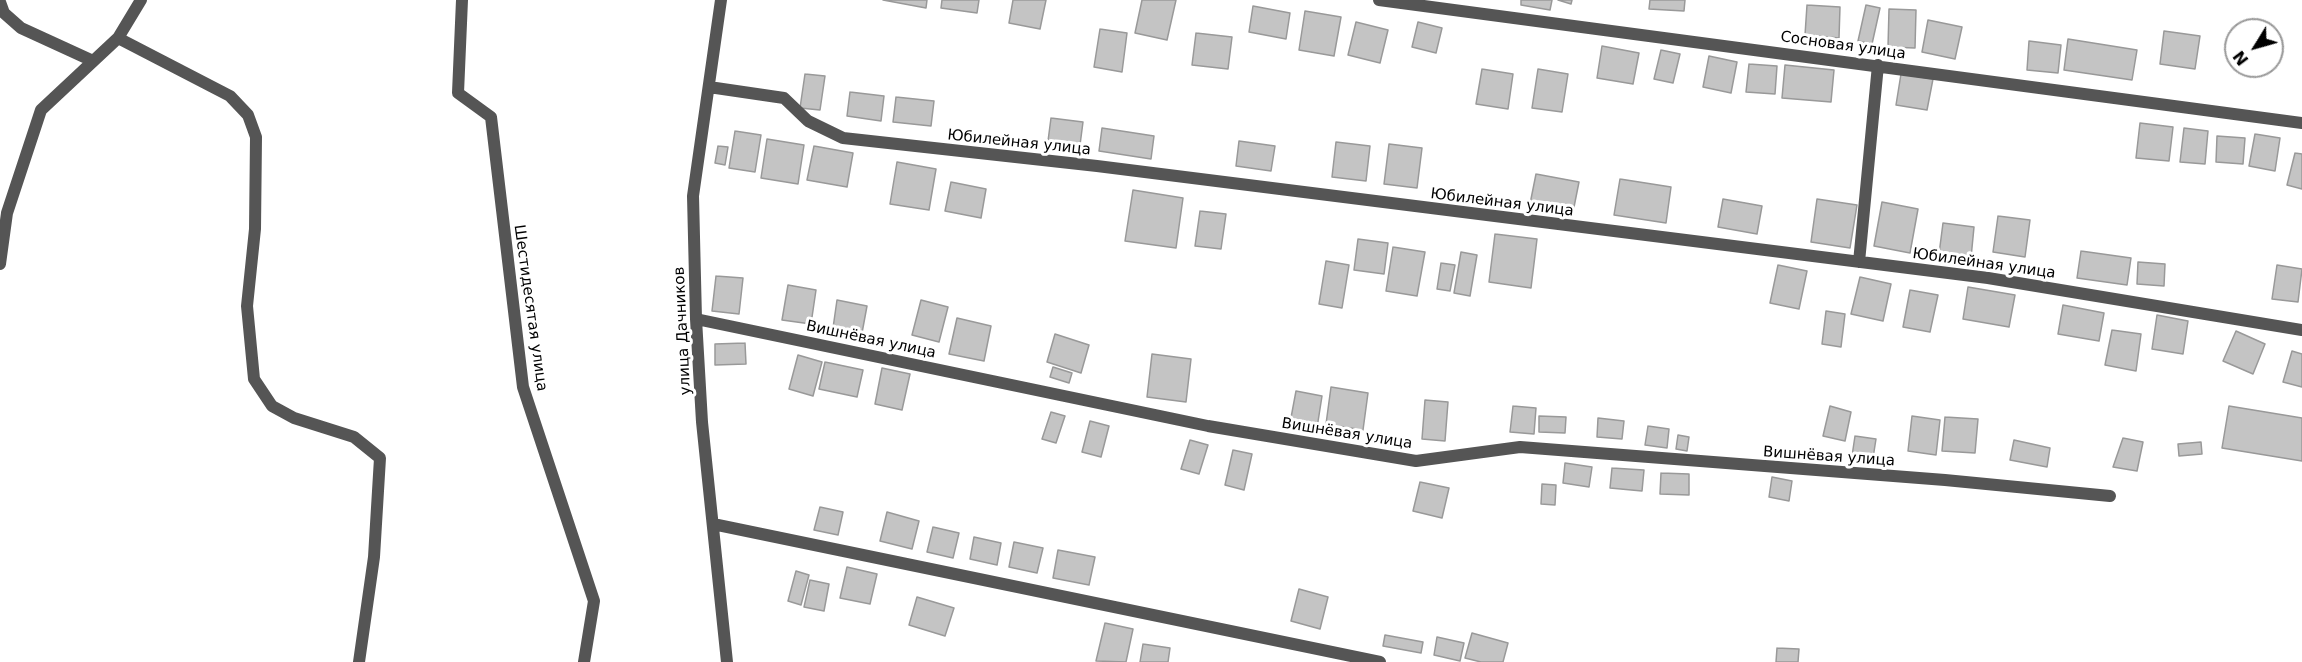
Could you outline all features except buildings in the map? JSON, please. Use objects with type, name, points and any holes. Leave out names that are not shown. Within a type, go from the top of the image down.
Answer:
[{"type":"street","points":[[0,264],[7,213],[41,110],[118,38],[141,0]]},
{"type":"street","name":"Шестидесятая улица","points":[[462,0],[458,93],[491,117],[523,387],[594,602],[584,662]]},
{"type":"street","name":"улица Дачников","points":[[721,0],[693,196],[696,319],[702,422],[727,662]]},
{"type":"street","name":"Сосновая улица","points":[[1379,0],[2302,123]]},
{"type":"street","points":[[0,2],[4,13],[21,28],[93,61]]},
{"type":"street","points":[[118,38],[230,96],[248,115],[256,137],[255,229],[247,306],[254,379],[272,405],[294,418],[354,437],[380,458],[375,557],[358,662]]},
{"type":"street","points":[[1859,262],[1878,66]]},
{"type":"street","name":"Юбилейная улица","points":[[709,87],[784,98],[808,121],[843,138],[1097,166],[1988,278],[2302,330]]},
{"type":"street","name":"Вишнёвая улица","points":[[696,319],[1208,426],[1416,461],[1520,447],[1945,480],[2110,496]]},
{"type":"street","points":[[713,524],[1380,662]]}]
